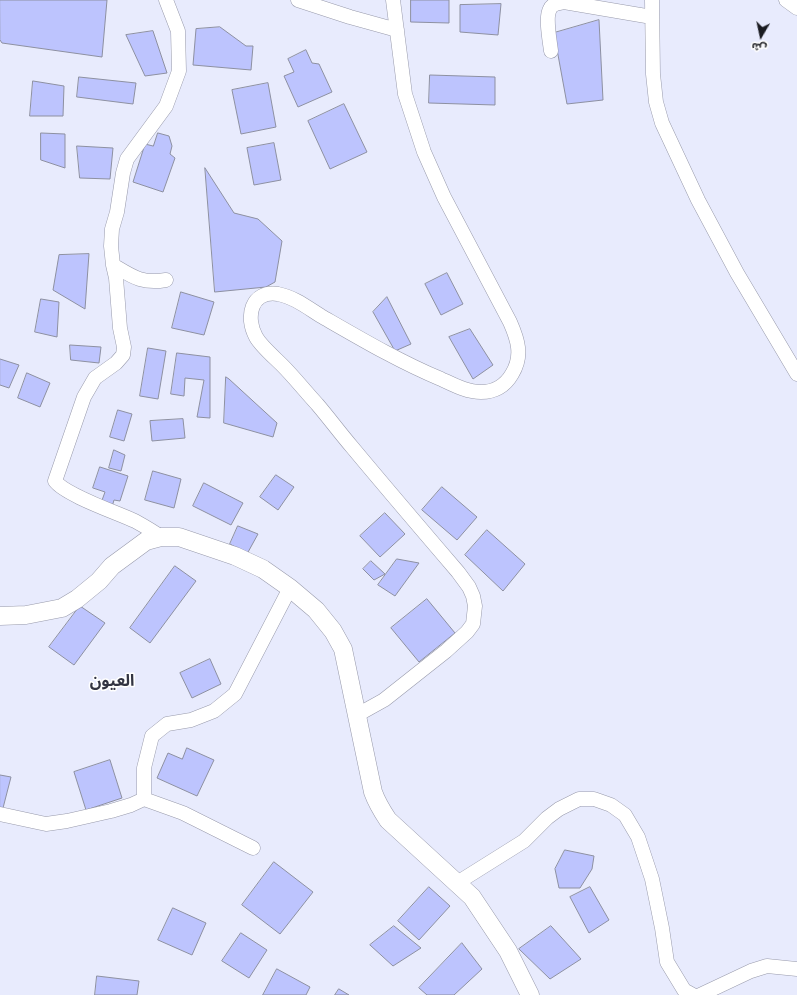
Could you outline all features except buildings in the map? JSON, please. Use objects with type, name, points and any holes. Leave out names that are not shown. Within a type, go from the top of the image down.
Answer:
[{"type":"street","points":[[161,537],[146,526],[134,520],[63,489],[55,481],[89,386],[95,378],[116,363],[123,355],[124,347],[120,328],[116,278],[111,246],[112,229],[117,212],[123,173],[127,159],[166,106],[179,71],[178,31],[166,0]]},
{"type":"street","points":[[298,0],[397,30]]},
{"type":"street","points":[[357,715],[384,700],[446,651],[466,632],[473,624],[475,606],[473,596],[469,586],[458,572],[325,414],[288,371],[256,339],[250,318],[251,309],[255,302],[266,294],[278,294],[293,300],[400,360],[466,390],[481,392],[492,391],[506,384],[518,364],[519,350],[516,336],[510,322],[444,197],[424,152],[405,94],[393,0]]},
{"type":"street","points":[[652,0],[653,74],[656,102],[662,123],[698,200],[737,273],[797,374]]},
{"type":"street","points":[[786,0],[797,8]]},
{"type":"street","points":[[551,51],[548,16],[550,9],[556,3],[564,2],[652,17]]},
{"type":"street","points":[[113,265],[141,280],[153,282],[166,280]]},
{"type":"street","points":[[0,616],[26,615],[62,608],[77,599],[99,581],[112,566],[124,556],[146,541],[161,537],[179,537],[235,556],[263,569],[290,588],[316,610],[333,631],[343,649],[373,792],[381,810],[388,820],[472,897],[504,944],[530,995]]},
{"type":"street","points":[[144,800],[144,768],[152,736],[167,724],[191,720],[214,711],[235,694],[290,588]]},
{"type":"street","points":[[457,883],[524,841],[547,818],[559,809],[579,799],[594,799],[611,805],[625,815],[638,837],[652,879],[667,962],[684,990],[693,995]]},
{"type":"street","points":[[0,814],[46,824],[67,821],[131,806],[144,800],[183,813],[253,848]]},
{"type":"street","points":[[700,995],[751,971],[767,966],[797,969]]},
{"type":"district","name":"العيون","points":[[112,681]]}]
